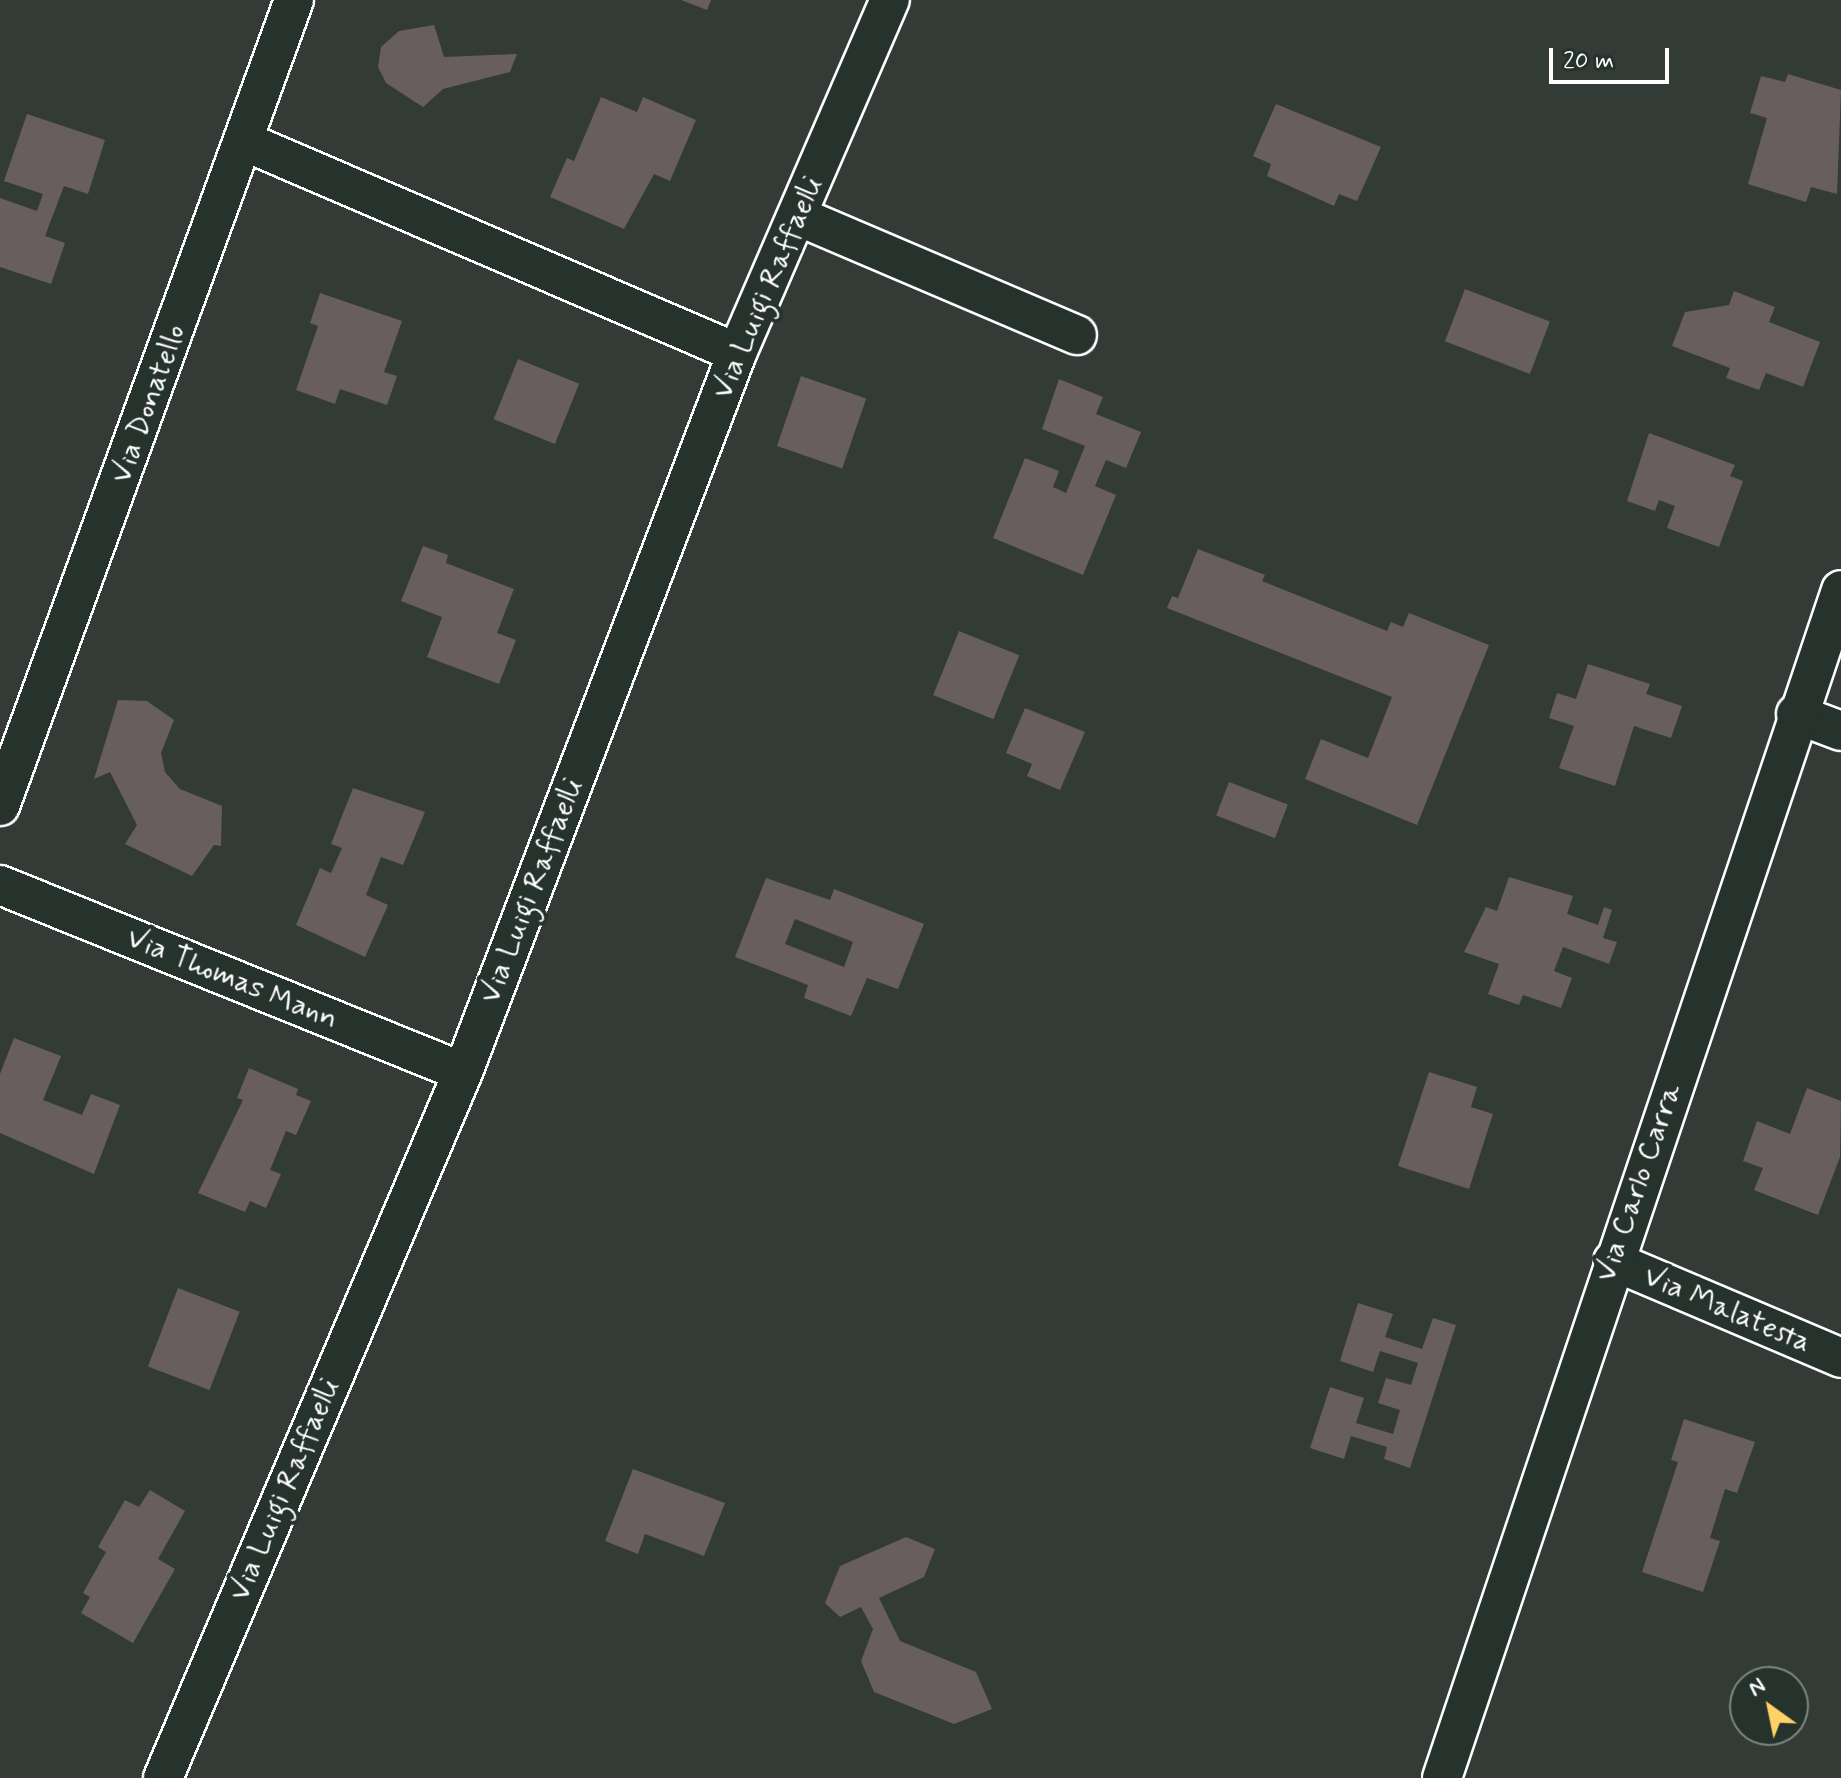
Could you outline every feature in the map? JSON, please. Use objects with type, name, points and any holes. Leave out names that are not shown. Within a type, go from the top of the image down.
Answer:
[{"type":"street","name":"Via Donatello","points":[[0,806],[246,142],[294,0]]},
{"type":"street","name":"Via Luigi Raffaelli","points":[[163,1778],[463,1072],[737,353],[800,217],[890,0]]},
{"type":"street","points":[[246,142],[737,353]]},
{"type":"street","points":[[800,217],[1077,335]]},
{"type":"street","name":"Via Carlo Carra","points":[[1442,1778],[1796,714],[1841,590]]},
{"type":"street","points":[[1796,714],[1841,731]]},
{"type":"street","name":"Via Thomas Mann","points":[[0,885],[463,1072]]},
{"type":"street","name":"Via Malatesta","points":[[1613,1261],[1841,1358]]},
{"type":"building","points":[[681,0],[711,0],[707,10]]},
{"type":"building","points":[[434,25],[444,57],[517,54],[510,72],[443,89],[423,107],[386,83],[378,67],[381,47],[399,31]]},
{"type":"building","points":[[1788,74],[1841,90],[1837,194],[1811,187],[1806,202],[1748,184],[1767,118],[1750,113],[1761,76],[1785,82]]},
{"type":"building","points":[[601,97],[637,112],[643,97],[696,120],[670,181],[654,174],[624,229],[550,197],[567,158],[574,161]]},
{"type":"building","points":[[1276,104],[1381,147],[1357,201],[1339,194],[1334,206],[1267,176],[1271,164],[1253,156]]},
{"type":"building","points":[[27,114],[105,140],[88,194],[64,186],[45,236],[65,243],[51,284],[0,267],[0,198],[37,211],[43,194],[4,181]]},
{"type":"building","points":[[1465,289],[1550,322],[1530,374],[1445,341]]},
{"type":"building","points":[[1734,291],[1775,307],[1769,322],[1820,342],[1803,387],[1766,373],[1759,390],[1726,378],[1730,368],[1672,346],[1685,312],[1729,305]]},
{"type":"building","points":[[320,293],[402,321],[384,372],[397,376],[387,405],[340,389],[335,404],[296,390],[318,326],[310,323]]},
{"type":"building","points":[[518,359],[579,384],[555,444],[494,419]]},
{"type":"building","points":[[801,376],[866,398],[842,468],[777,446]]},
{"type":"building","points":[[1059,379],[1103,397],[1096,414],[1141,432],[1126,468],[1106,460],[1095,486],[1116,495],[1083,575],[993,538],[1025,458],[1059,471],[1053,487],[1066,493],[1085,446],[1042,429]]},
{"type":"building","points":[[1649,433],[1735,465],[1730,476],[1743,481],[1719,547],[1667,528],[1675,506],[1659,500],[1655,511],[1627,501]]},
{"type":"building","points":[[423,546],[448,555],[446,563],[514,589],[497,633],[516,640],[499,684],[427,657],[442,617],[401,601]]},
{"type":"building","points":[[1198,549],[1265,575],[1262,581],[1387,631],[1391,622],[1403,627],[1409,613],[1489,645],[1417,825],[1305,779],[1321,739],[1368,758],[1392,697],[1167,608],[1172,596],[1178,598]]},
{"type":"building","points":[[959,631],[1019,655],[993,719],[933,695]]},
{"type":"building","points":[[1588,664],[1650,684],[1646,694],[1682,706],[1671,738],[1634,726],[1615,786],[1559,768],[1574,726],[1549,718],[1557,693],[1576,699]]},
{"type":"building","points":[[118,700],[147,701],[174,720],[161,753],[165,772],[180,789],[222,806],[221,846],[214,845],[192,876],[125,844],[137,825],[110,772],[94,779]]},
{"type":"building","points":[[1025,708],[1085,732],[1060,790],[1027,776],[1032,764],[1006,753]]},
{"type":"building","points":[[1229,782],[1288,805],[1275,838],[1216,816]]},
{"type":"building","points":[[353,788],[425,812],[403,865],[381,857],[366,895],[388,905],[365,957],[296,925],[320,868],[331,873],[342,848],[331,844]]},
{"type":"building","points":[[1509,877],[1573,896],[1567,914],[1598,925],[1604,907],[1612,910],[1603,938],[1617,942],[1609,964],[1563,947],[1554,971],[1572,978],[1561,1008],[1523,995],[1519,1005],[1488,994],[1499,964],[1464,952],[1486,907],[1497,911]]},
{"type":"building","points":[[766,878],[830,900],[834,889],[924,924],[898,989],[867,978],[851,1016],[804,998],[808,985],[735,957]],"holes":[[[795,919],[853,942],[844,967],[785,944]]]},
{"type":"building","points":[[14,1038],[61,1056],[43,1100],[82,1115],[91,1094],[120,1105],[94,1174],[0,1133],[0,1074]]},
{"type":"building","points":[[249,1068],[298,1089],[296,1095],[311,1101],[296,1135],[286,1131],[270,1170],[281,1174],[266,1208],[250,1201],[245,1212],[198,1193],[243,1100],[237,1098]]},
{"type":"building","points":[[1429,1072],[1477,1087],[1471,1107],[1493,1114],[1469,1189],[1398,1166]]},
{"type":"building","points":[[1807,1088],[1841,1101],[1840,1157],[1818,1215],[1754,1190],[1763,1168],[1743,1161],[1757,1121],[1790,1134]]},
{"type":"building","points":[[178,1288],[240,1312],[210,1390],[148,1366]]},
{"type":"building","points":[[1358,1303],[1393,1314],[1385,1337],[1422,1349],[1433,1318],[1456,1325],[1410,1468],[1384,1459],[1387,1447],[1351,1436],[1344,1459],[1310,1448],[1330,1387],[1364,1398],[1356,1423],[1393,1434],[1400,1410],[1378,1403],[1386,1378],[1411,1385],[1418,1363],[1380,1351],[1373,1372],[1340,1361]]},
{"type":"building","points":[[1684,1419],[1755,1442],[1737,1493],[1725,1489],[1710,1538],[1720,1541],[1703,1592],[1642,1572],[1678,1462],[1671,1460]]},
{"type":"building","points":[[633,1469],[725,1503],[704,1556],[645,1534],[638,1554],[605,1541]]},
{"type":"building","points":[[150,1490],[185,1511],[158,1559],[175,1569],[133,1643],[81,1613],[90,1597],[83,1593],[106,1552],[98,1547],[125,1500],[139,1507]]},
{"type":"building","points":[[906,1537],[935,1549],[924,1577],[879,1598],[900,1641],[976,1672],[992,1709],[954,1724],[874,1692],[861,1661],[873,1629],[861,1607],[840,1617],[825,1603],[840,1566]]}]
